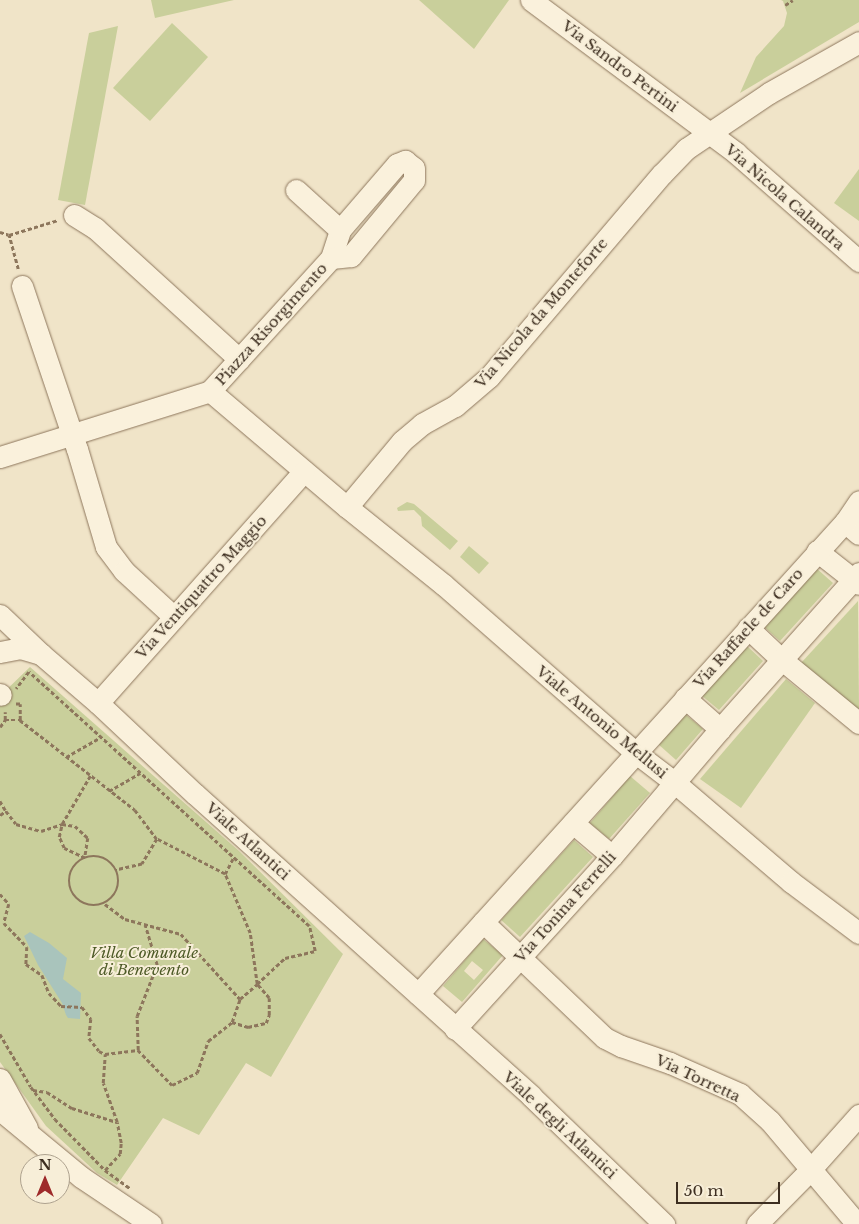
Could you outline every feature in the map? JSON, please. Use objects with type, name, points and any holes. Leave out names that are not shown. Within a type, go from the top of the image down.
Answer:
[{"type":"street","name":"Via Sandro Pertini","points":[[533,1],[710,133]]},
{"type":"street","name":"Via Nicola da Monteforte","points":[[347,507],[402,442],[422,424],[455,406],[489,377],[662,174],[686,149],[769,93],[859,42]]},
{"type":"street","name":"Via Nicola Calandra","points":[[710,133],[859,261]]},
{"type":"street","name":"Piazza Risorgimento","points":[[331,258],[351,256],[414,180],[414,168],[406,161],[397,164],[340,230],[331,258],[210,390],[347,507]]},
{"type":"street","points":[[296,190],[340,230]]},
{"type":"street","points":[[74,215],[95,228],[239,359]]},
{"type":"street","points":[[22,286],[72,436],[106,547],[124,571],[174,617]]},
{"type":"street","points":[[0,457],[72,436],[210,390]]},
{"type":"street","name":"Via Ventiquattro Maggio","points":[[98,703],[304,471]]},
{"type":"street","name":"Via Raffaele de Caro","points":[[636,753],[817,552],[852,528],[859,501]]},
{"type":"street","name":"Viale Antonio Mellusi","points":[[347,507],[444,585],[636,753],[674,782],[792,882],[859,933]]},
{"type":"street","points":[[674,782],[782,659],[857,579],[817,552]]},
{"type":"street","name":"Viale Atlantici","points":[[0,615],[41,654],[98,703],[240,850],[418,994],[454,1029]]},
{"type":"street","points":[[748,628],[859,723]]},
{"type":"street","points":[[0,634],[10,650],[41,654]]},
{"type":"street","points":[[685,698],[720,729]]},
{"type":"street","points":[[418,994],[636,753]]},
{"type":"street","name":"Via Tonina Ferrelli","points":[[454,1029],[612,856],[674,782]]},
{"type":"street","points":[[573,823],[612,856]]},
{"type":"street","name":"Via Torretta","points":[[483,922],[521,956],[604,1038],[670,1063],[740,1094],[770,1121],[857,1224]]},
{"type":"street","name":"Viale degli Atlantici","points":[[454,1029],[538,1102],[664,1224]]},
{"type":"street","points":[[0,1079],[31,1137]]},
{"type":"street","points":[[0,1110],[81,1177],[151,1224]]},
{"type":"street","points":[[756,1224],[855,1125]]},
{"type":"path","points":[[785,5],[793,0]]},
{"type":"path","points":[[0,232],[9,234],[74,215]]},
{"type":"path","points":[[9,234],[22,286]]},
{"type":"path","points":[[0,727],[5,720],[6,698],[29,672],[140,772],[240,850],[309,926],[315,951],[285,958],[256,984],[240,999],[232,1022],[208,1041],[197,1074],[172,1085],[138,1050],[137,1016],[157,965],[145,925]]},
{"type":"path","points":[[6,698],[20,704],[20,720]]},
{"type":"path","points":[[5,720],[20,720],[134,810],[157,838],[225,874],[250,933],[256,984],[269,998],[270,1015],[266,1023],[248,1027],[232,1022]]},
{"type":"path","points":[[66,756],[101,737]]},
{"type":"path","points":[[109,791],[140,772]]},
{"type":"path","points":[[85,858],[64,848],[59,837],[62,824],[90,776]]},
{"type":"path","points":[[0,800],[16,824],[41,831],[62,824],[75,826],[88,838],[85,858]]},
{"type":"path","points":[[0,815],[6,811]]},
{"type":"path","points":[[116,870],[142,864],[157,838]]},
{"type":"path","points":[[225,874],[240,850]]},
{"type":"path","points":[[92,857],[106,860],[116,870],[119,878],[116,893],[105,904],[97,906],[82,903],[72,891],[70,876],[78,862],[85,858],[92,857]]},
{"type":"path","points":[[0,894],[9,904],[2,923],[27,947],[26,964],[42,975],[49,993],[61,1006],[82,1007],[92,1019],[89,1038],[99,1051],[105,1054],[138,1050]]},
{"type":"path","points":[[105,904],[125,919],[181,934],[240,999]]},
{"type":"path","points":[[0,1034],[33,1090],[55,1119],[105,1170],[120,1154],[121,1143],[117,1122],[103,1083],[105,1054]]},
{"type":"path","points":[[33,1090],[47,1092],[72,1108],[117,1122]]},
{"type":"green space","points":[[151,0],[234,0],[155,18]]},
{"type":"green space","points":[[419,0],[509,0],[474,49]]},
{"type":"green space","points":[[781,0],[859,0],[859,22],[740,93],[756,57],[784,26],[787,13]]},
{"type":"green space","points":[[172,23],[208,57],[150,121],[113,88]]},
{"type":"green space","points":[[118,26],[85,205],[58,200],[89,33]]},
{"type":"green space","points":[[859,169],[859,221],[834,203]]},
{"type":"green space","points":[[407,502],[414,504],[458,541],[450,550],[422,526],[421,517],[414,510],[398,511],[397,508]]},
{"type":"green space","points":[[469,546],[489,563],[479,574],[460,557]]},
{"type":"green space","points":[[815,567],[833,583],[780,641],[762,625]]},
{"type":"green space","points":[[858,601],[859,709],[857,712],[801,663]]},
{"type":"green space","points":[[746,645],[763,661],[719,710],[701,695]]},
{"type":"green space","name":"Villa Comunale di Benevento","points":[[30,667],[239,851],[343,954],[271,1077],[246,1063],[199,1135],[163,1118],[117,1185],[97,1173],[46,1126],[0,1062],[0,696]]},
{"type":"green space","points":[[786,679],[815,703],[741,808],[700,779]]},
{"type":"green space","points":[[685,714],[703,729],[676,760],[658,744]]},
{"type":"green space","points":[[630,776],[650,793],[609,839],[590,823]]},
{"type":"green space","points":[[574,840],[593,857],[520,937],[501,920]]},
{"type":"green space","points":[[483,939],[503,955],[462,1002],[443,986]],"holes":[[[472,961],[483,970],[474,980],[464,971]]]},
{"type":"water","points":[[30,932],[49,943],[67,958],[63,979],[81,993],[80,1019],[68,1018],[66,1015],[62,1003],[38,965],[24,936]]}]
